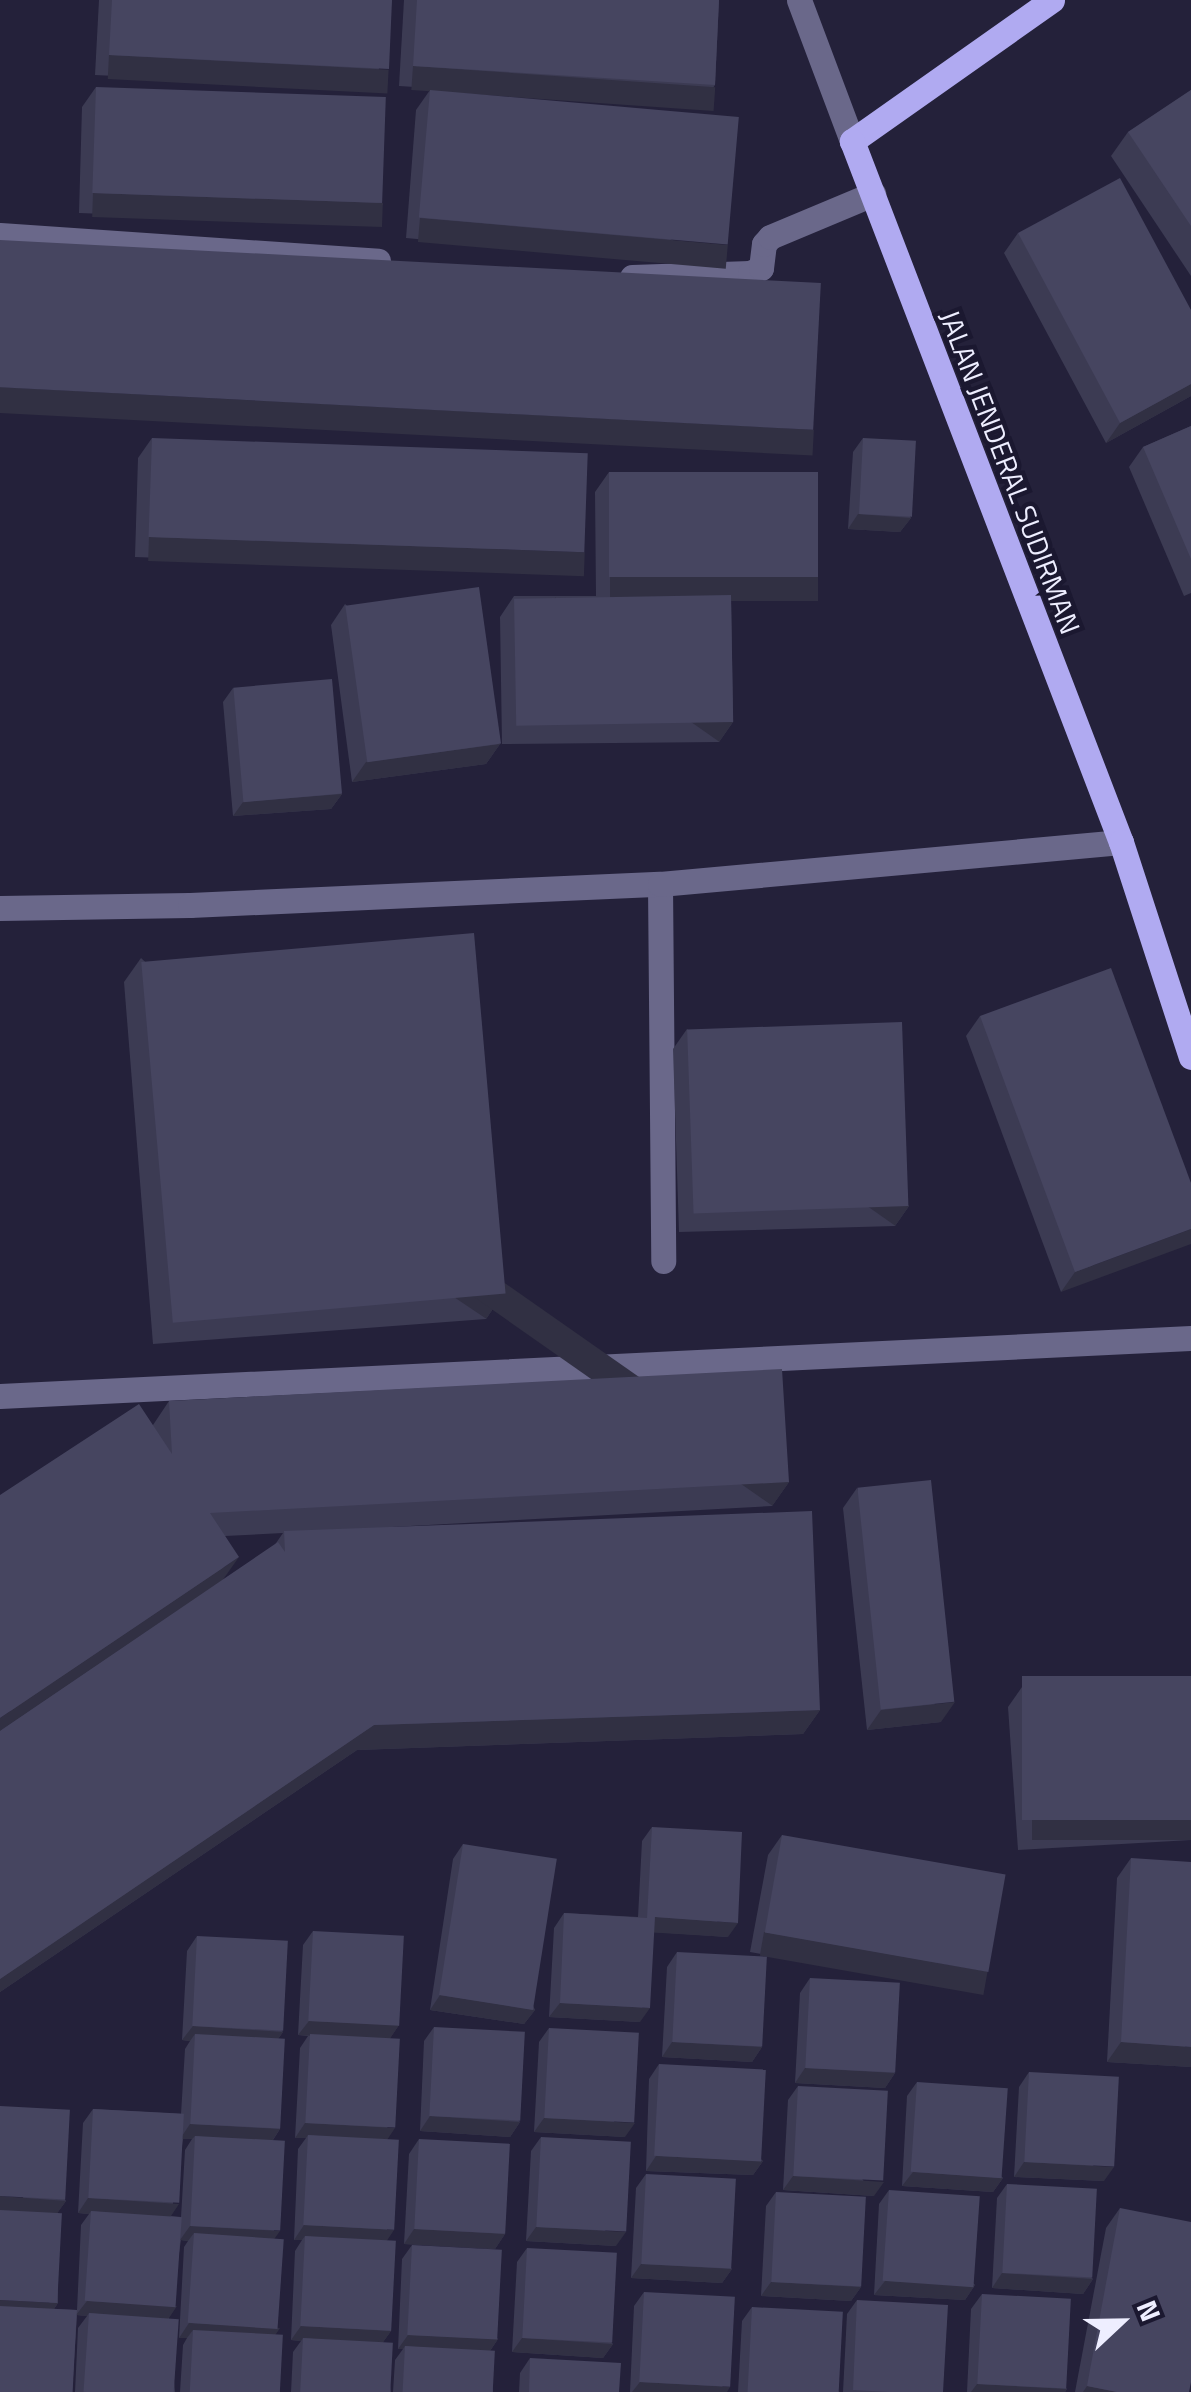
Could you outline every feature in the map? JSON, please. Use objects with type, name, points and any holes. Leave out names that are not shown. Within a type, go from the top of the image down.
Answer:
[{"type":"main road","points":[[852,141],[1052,0]]},
{"type":"main road","name":"JALAN JENDERAL SUDIRMAN","points":[[852,141],[1122,842],[1191,1057]]},
{"type":"street","points":[[799,0],[852,141]]},
{"type":"street","points":[[604,276],[750,273],[761,268],[766,240],[873,194]]},
{"type":"street","points":[[0,235],[410,263]]},
{"type":"street","points":[[0,908],[190,905],[660,884],[1122,842]]},
{"type":"street","points":[[660,884],[664,1261]]},
{"type":"street","points":[[0,1396],[1191,1338]]},
{"type":"building","points":[[112,0],[392,0],[389,69],[109,55]]},
{"type":"building","points":[[417,0],[719,0],[715,85],[413,66]]},
{"type":"building","points":[[96,87],[386,97],[382,203],[92,193]]},
{"type":"building","points":[[430,90],[739,117],[728,245],[419,218]]},
{"type":"building","points":[[1191,90],[1191,226],[1128,132]]},
{"type":"building","points":[[1120,178],[1191,310],[1191,384],[1120,423],[1018,233]]},
{"type":"building","points":[[0,240],[821,283],[813,430],[0,387]]},
{"type":"building","points":[[1191,426],[1191,559],[1143,447]]},
{"type":"building","points":[[152,438],[588,453],[584,552],[149,537]]},
{"type":"building","points":[[863,438],[916,441],[912,517],[859,514]]},
{"type":"building","points":[[609,472],[818,472],[818,577],[609,577]]},
{"type":"building","points":[[479,587],[501,743],[367,762],[345,606]]},
{"type":"building","points":[[731,595],[733,722],[516,726],[514,599]]},
{"type":"building","points":[[332,679],[342,794],[243,802],[233,688]]},
{"type":"building","points":[[474,933],[506,1294],[173,1323],[141,962]]},
{"type":"building","points":[[1111,968],[1191,1183],[1191,1229],[1075,1272],[980,1016]]},
{"type":"building","points":[[902,1022],[908,1206],[694,1213],[687,1030]]},
{"type":"building","points":[[782,1369],[789,1482],[210,1513],[239,1557],[0,1718],[0,1495],[139,1404],[172,1454],[169,1401]]},
{"type":"building","points":[[931,1480],[954,1702],[881,1710],[857,1488]]},
{"type":"building","points":[[812,1511],[820,1710],[374,1725],[0,1979],[0,1731],[278,1542],[285,1552],[284,1531]]},
{"type":"building","points":[[1022,1676],[1191,1676],[1191,1820],[1022,1820]]},
{"type":"building","points":[[652,1827],[742,1832],[738,1923],[655,1917],[650,2008],[560,2003],[564,1913],[647,1918]]},
{"type":"building","points":[[782,1835],[1006,1874],[988,1972],[765,1932]]},
{"type":"building","points":[[463,1844],[557,1859],[533,2010],[439,1995]]},
{"type":"building","points":[[1131,1858],[1191,1862],[1191,2047],[1121,2042]]},
{"type":"building","points":[[313,1931],[404,1936],[399,2026],[308,2021]]},
{"type":"building","points":[[197,1936],[288,1941],[283,2031],[192,2026]]},
{"type":"building","points":[[677,1952],[767,1957],[762,2047],[672,2042]]},
{"type":"building","points":[[810,1978],[900,1983],[895,2073],[805,2068]]},
{"type":"building","points":[[434,2027],[525,2032],[520,2121],[429,2116]]},
{"type":"building","points":[[549,2028],[639,2033],[634,2123],[544,2118]]},
{"type":"building","points":[[195,2034],[285,2039],[280,2129],[190,2124]]},
{"type":"building","points":[[310,2034],[400,2039],[395,2128],[305,2123]]},
{"type":"building","points":[[659,2064],[766,2070],[761,2161],[654,2156]]},
{"type":"building","points":[[1029,2072],[1119,2077],[1114,2167],[1024,2162]]},
{"type":"building","points":[[917,2082],[1008,2088],[1002,2178],[911,2172]]},
{"type":"building","points":[[798,2086],[888,2091],[883,2181],[793,2176]]},
{"type":"building","points":[[0,2106],[70,2110],[65,2200],[0,2196]]},
{"type":"building","points":[[93,2109],[184,2114],[179,2203],[88,2198]]},
{"type":"building","points":[[308,2135],[399,2140],[394,2230],[303,2225]]},
{"type":"building","points":[[195,2136],[285,2141],[280,2231],[190,2226]]},
{"type":"building","points":[[541,2137],[631,2142],[626,2232],[536,2227]]},
{"type":"building","points":[[419,2139],[510,2144],[505,2234],[414,2229]]},
{"type":"building","points":[[646,2174],[736,2179],[731,2269],[641,2264]]},
{"type":"building","points":[[1007,2184],[1097,2189],[1092,2278],[1002,2273]]},
{"type":"building","points":[[889,2190],[980,2196],[973,2287],[883,2281]]},
{"type":"building","points":[[776,2192],[866,2197],[861,2287],[771,2282]]},
{"type":"building","points":[[1120,2208],[1191,2222],[1189,2392],[1117,2392],[1087,2386]]},
{"type":"building","points":[[0,2210],[62,2213],[57,2303],[0,2300]]},
{"type":"building","points":[[91,2211],[182,2217],[176,2307],[85,2301]]},
{"type":"building","points":[[194,2233],[284,2239],[278,2329],[188,2323]]},
{"type":"building","points":[[305,2236],[396,2241],[391,2331],[300,2326]]},
{"type":"building","points":[[412,2245],[502,2250],[497,2340],[407,2335]]},
{"type":"building","points":[[527,2248],[617,2253],[612,2343],[522,2338]]},
{"type":"building","points":[[644,2292],[735,2297],[730,2387],[639,2382]]},
{"type":"building","points":[[982,2294],[1071,2299],[1066,2389],[977,2384]]},
{"type":"building","points":[[857,2300],[948,2305],[943,2392],[853,2390]]},
{"type":"building","points":[[0,2306],[77,2310],[73,2392],[0,2392]]},
{"type":"building","points":[[752,2307],[843,2312],[839,2392],[748,2392]]},
{"type":"building","points":[[89,2313],[179,2319],[174,2392],[83,2392]]},
{"type":"building","points":[[193,2330],[283,2335],[280,2392],[190,2392]]},
{"type":"building","points":[[303,2338],[393,2343],[390,2392],[300,2392]]},
{"type":"building","points":[[405,2346],[495,2351],[493,2392],[403,2392]]},
{"type":"building","points":[[530,2358],[621,2363],[619,2392],[529,2392]]}]
